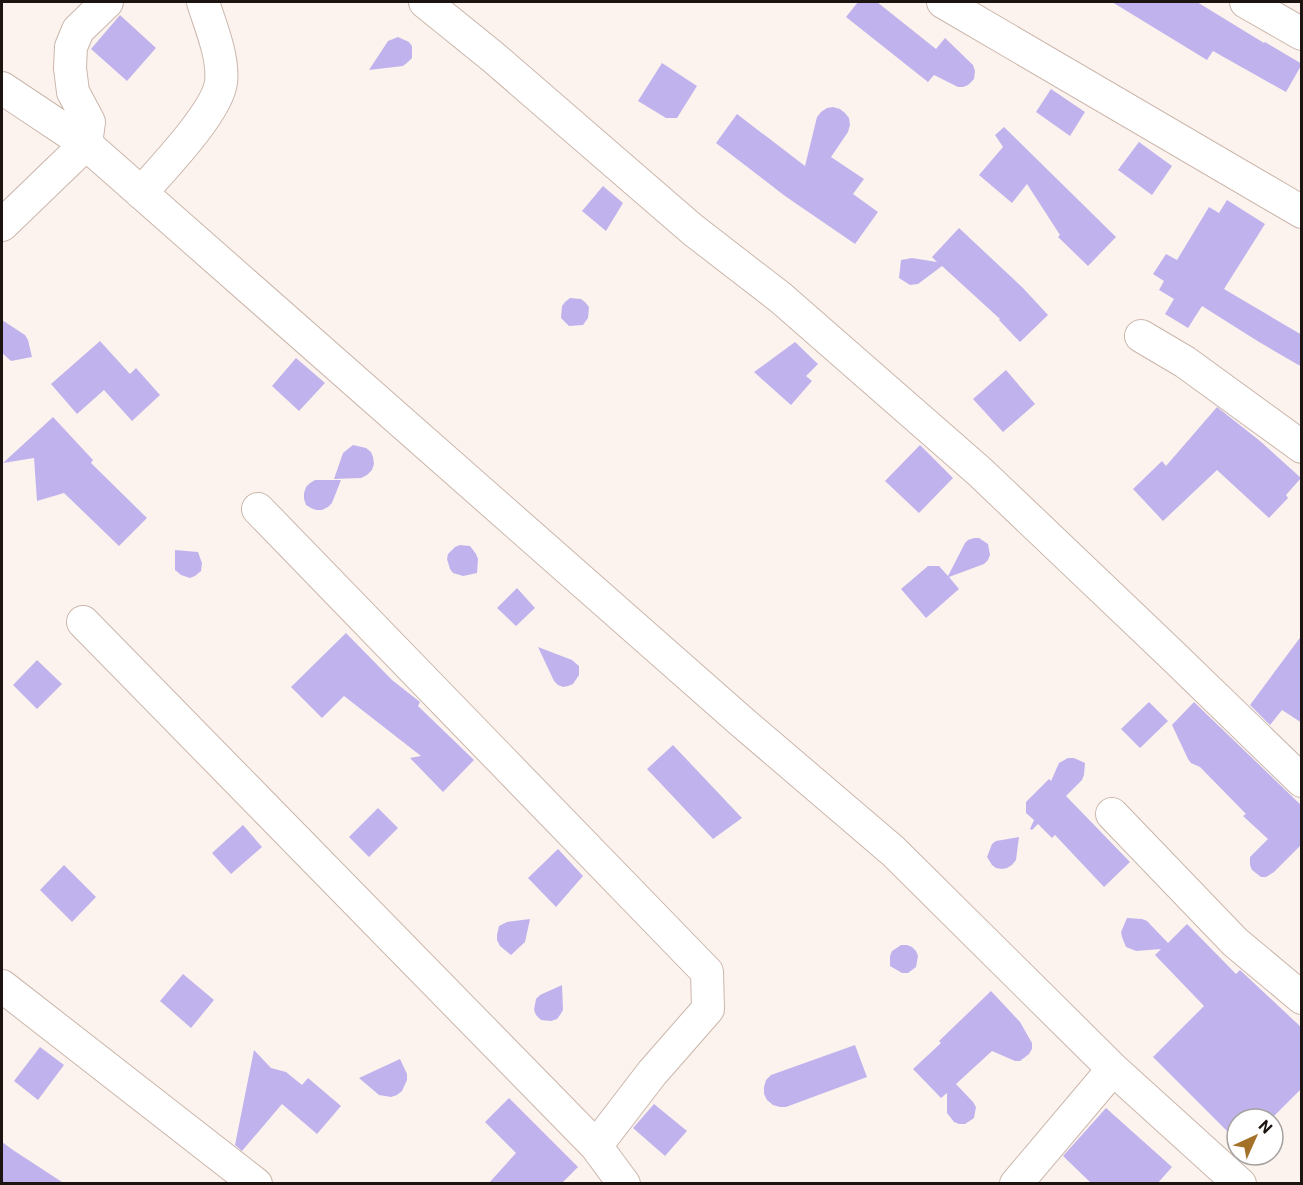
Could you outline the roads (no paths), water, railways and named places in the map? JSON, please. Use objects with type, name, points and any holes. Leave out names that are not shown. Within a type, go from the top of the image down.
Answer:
[{"type":"street","points":[[2,225],[86,144],[89,122],[73,92],[70,68],[71,47],[78,30],[107,2]]},
{"type":"street","points":[[141,193],[197,127],[213,104],[221,83],[220,59],[203,2]]},
{"type":"street","points":[[425,2],[493,57],[693,230],[781,298],[980,472],[1302,781]]},
{"type":"street","points":[[943,2],[1302,212]]},
{"type":"street","points":[[1246,2],[1302,34]]},
{"type":"street","points":[[2,88],[86,144],[733,715],[893,851],[1113,1069],[1240,1184]]},
{"type":"street","points":[[1141,336],[1185,362],[1302,447]]},
{"type":"street","points":[[258,509],[707,972],[708,1010],[652,1073],[596,1146]]},
{"type":"street","points":[[83,622],[596,1146],[624,1184]]},
{"type":"street","points":[[1112,814],[1235,942],[1302,998]]},
{"type":"street","points":[[2,986],[256,1184]]},
{"type":"street","points":[[1016,1184],[1113,1069]]}]
